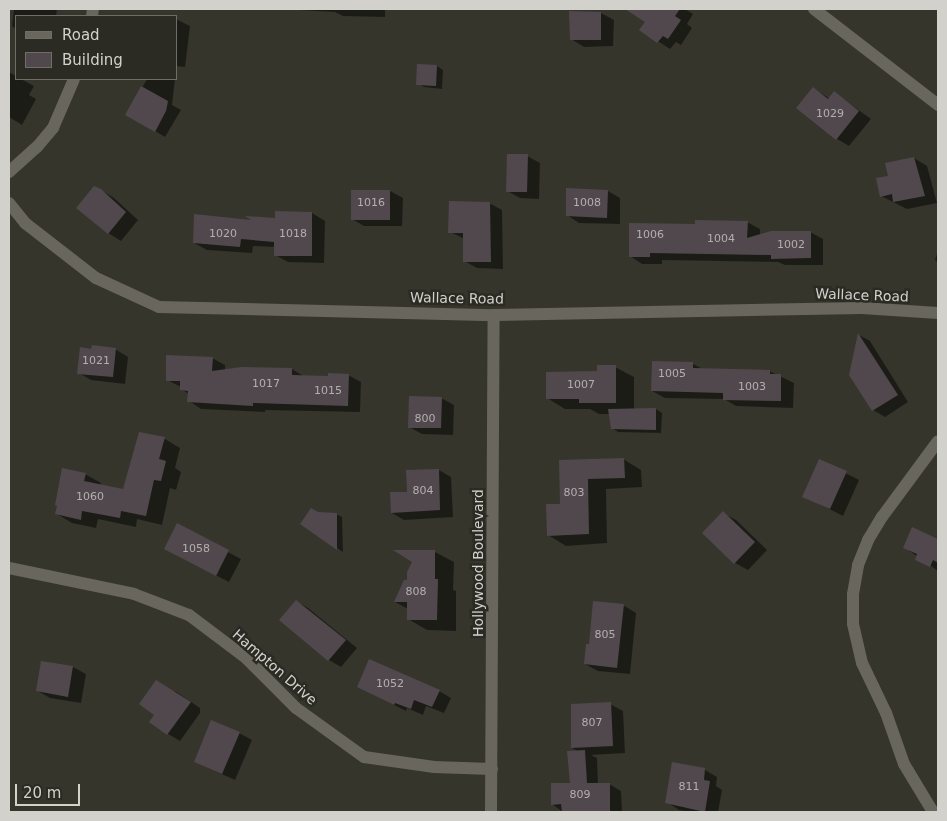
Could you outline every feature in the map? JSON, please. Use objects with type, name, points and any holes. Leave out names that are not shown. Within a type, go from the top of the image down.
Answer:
[{"type":"street","points":[[814,9],[938,104]]},
{"type":"street","points":[[9,172],[37,147],[52,128],[74,80]]},
{"type":"street","name":"Wallace Road","points":[[9,203],[25,223],[96,278],[159,306],[494,315],[862,308],[938,313]]},
{"type":"street","name":"Hollywood Boulevard","points":[[491,812],[494,315]]},
{"type":"street","points":[[933,812],[904,764],[886,713],[862,663],[853,624],[853,594],[858,565],[868,540],[938,441]]},
{"type":"street","name":"Hampton Drive","points":[[9,568],[134,594],[189,615],[246,658],[296,708],[364,756],[434,767],[492,769]]},
{"type":"building","points":[[625,9],[680,9],[675,16],[681,20],[668,39],[663,36],[657,43],[639,30],[645,22]]},
{"type":"building","points":[[569,11],[601,12],[601,40],[570,40]]},
{"type":"building","points":[[417,64],[437,65],[436,86],[416,85]]},
{"type":"building","points":[[141,86],[168,101],[166,111],[155,132],[125,115]]},
{"type":"building","points":[[813,87],[828,99],[834,91],[859,111],[836,140],[796,108]]},
{"type":"building","points":[[507,154],[528,154],[527,192],[506,192]]},
{"type":"building","points":[[914,157],[925,196],[893,202],[892,194],[880,197],[876,178],[888,176],[885,163]]},
{"type":"building","points":[[94,186],[101,189],[126,212],[108,234],[76,208]]},
{"type":"building","points":[[566,188],[608,190],[607,218],[566,216]]},
{"type":"building","points":[[351,190],[390,190],[390,220],[351,220]]},
{"type":"building","points":[[449,201],[490,202],[491,262],[463,262],[463,233],[448,233]]},
{"type":"building","points":[[275,211],[312,212],[312,256],[274,256],[274,242],[241,239],[240,247],[193,243],[194,214],[251,220],[245,216],[275,218]]},
{"type":"building","points":[[695,220],[748,221],[747,238],[771,231],[811,231],[811,258],[771,259],[771,255],[650,253],[650,257],[629,257],[629,223],[695,224]]},
{"type":"building","points":[[858,333],[898,395],[872,411],[849,375]]},
{"type":"building","points":[[92,345],[116,348],[113,377],[77,374],[80,347],[91,349]]},
{"type":"building","points":[[166,355],[213,357],[212,371],[242,367],[292,368],[292,375],[328,376],[328,373],[349,374],[348,406],[253,403],[253,406],[187,402],[188,391],[180,390],[180,381],[166,381]]},
{"type":"building","points":[[652,361],[693,362],[693,368],[770,370],[770,374],[781,374],[781,401],[723,400],[723,393],[651,391]]},
{"type":"building","points":[[597,365],[616,365],[616,403],[579,403],[579,399],[546,399],[546,372],[597,371]]},
{"type":"building","points":[[409,396],[442,397],[441,428],[408,428]]},
{"type":"building","points":[[656,408],[656,430],[611,429],[608,409]]},
{"type":"building","points":[[139,432],[165,437],[159,459],[166,461],[161,481],[154,480],[146,516],[121,511],[120,518],[82,511],[81,520],[55,514],[62,468],[86,473],[84,481],[123,489]]},
{"type":"building","points":[[624,458],[625,478],[588,479],[589,534],[547,536],[546,504],[560,504],[559,460]]},
{"type":"building","points":[[819,459],[847,471],[830,509],[802,497]]},
{"type":"building","points":[[439,469],[440,510],[391,513],[390,492],[407,492],[406,470]]},
{"type":"building","points":[[311,508],[318,512],[337,513],[337,550],[300,524]]},
{"type":"building","points":[[723,511],[755,542],[734,564],[702,533]]},
{"type":"building","points":[[177,523],[229,550],[216,576],[164,549]]},
{"type":"building","points":[[912,527],[938,539],[938,563],[933,560],[930,567],[915,560],[917,554],[903,548]]},
{"type":"building","points":[[393,550],[435,550],[435,579],[438,579],[437,620],[407,620],[407,602],[394,602],[404,580],[407,580],[407,572],[412,562]]},
{"type":"building","points":[[296,600],[346,640],[328,661],[279,620]]},
{"type":"building","points":[[593,601],[624,604],[617,668],[584,664],[586,644],[589,644]]},
{"type":"building","points":[[369,659],[440,690],[432,707],[414,700],[411,709],[395,703],[394,705],[357,687]]},
{"type":"building","points":[[41,661],[73,666],[68,697],[36,691]]},
{"type":"building","points":[[156,680],[191,702],[167,735],[149,722],[154,715],[139,704]]},
{"type":"building","points":[[611,702],[613,746],[571,748],[571,704]]},
{"type":"building","points":[[211,720],[240,732],[222,774],[194,762]]},
{"type":"building","points":[[585,750],[587,783],[610,783],[610,812],[562,812],[561,804],[551,805],[551,783],[570,783],[567,751]]},
{"type":"building","points":[[672,762],[705,768],[704,780],[710,781],[705,812],[665,803]]}]
